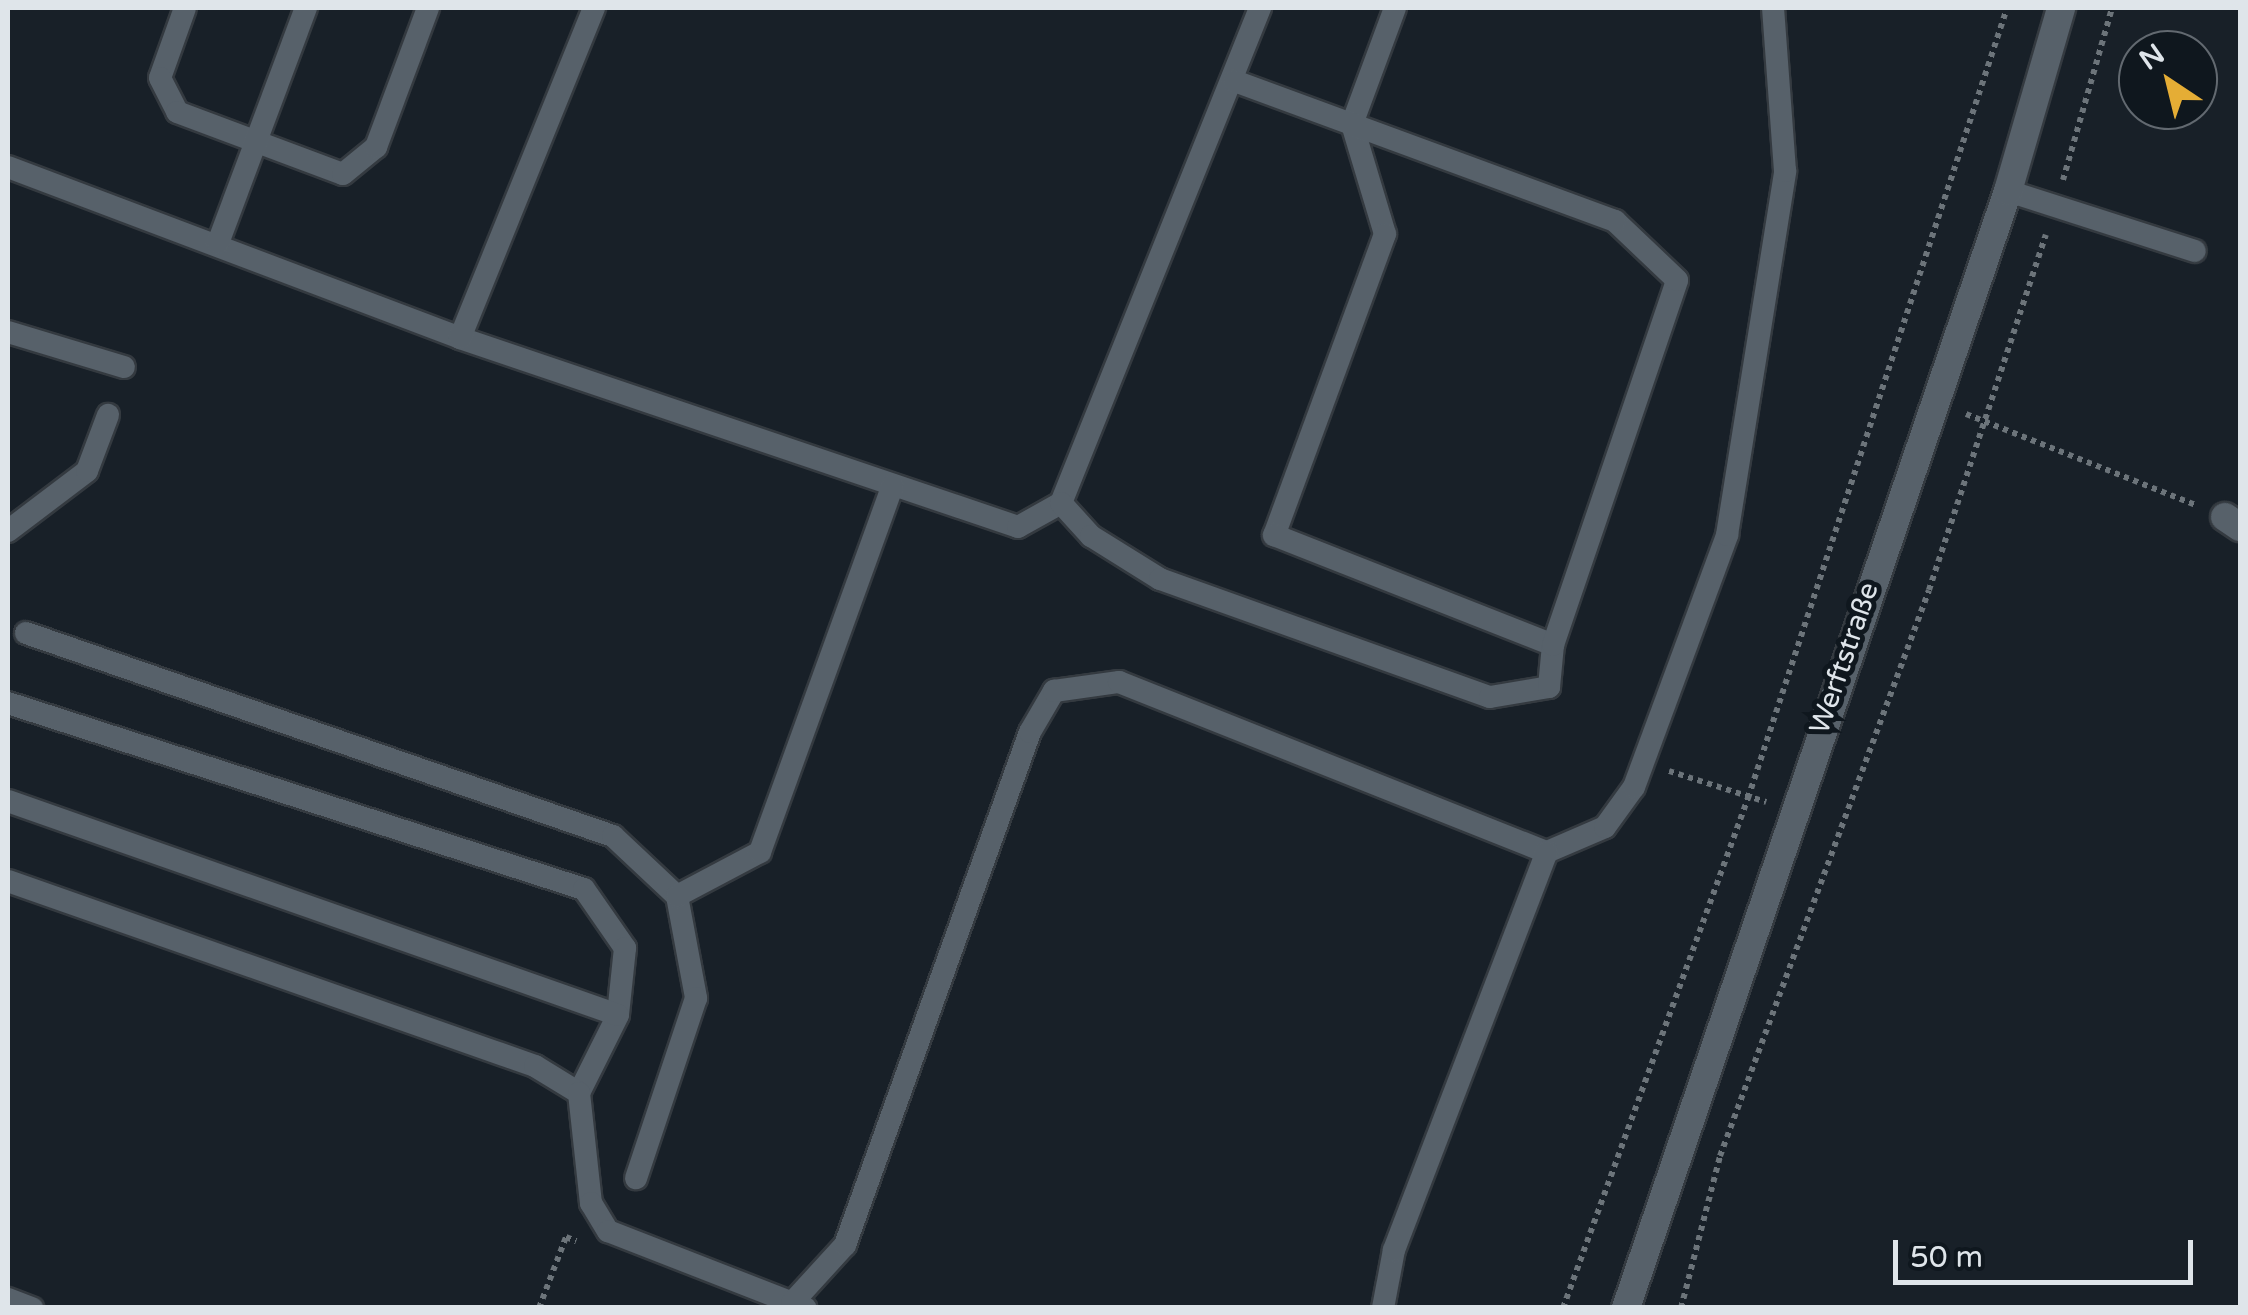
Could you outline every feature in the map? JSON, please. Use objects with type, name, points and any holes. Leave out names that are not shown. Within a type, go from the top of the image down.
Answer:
[{"type":"main road","name":"Werftstraße","points":[[1626,1308],[2008,191],[2061,8]]},
{"type":"lane","points":[[185,8],[160,78],[177,112],[257,146],[344,174],[376,147],[428,8]]},
{"type":"lane","points":[[218,244],[306,8]]},
{"type":"lane","points":[[460,338],[594,8]]},
{"type":"lane","points":[[8,167],[460,338],[1018,527],[1061,503],[1234,81],[1260,8]]},
{"type":"lane","points":[[1395,8],[1352,124],[1385,234],[1274,534],[1552,646]]},
{"type":"lane","points":[[1383,1308],[1394,1250],[1547,852],[1605,826],[1634,786],[1727,536],[1785,171],[1773,8]]},
{"type":"lane","points":[[1061,503],[1091,536],[1160,579],[1490,697],[1549,687],[1552,646],[1677,280],[1615,221],[1234,81]]},
{"type":"lane","points":[[2008,191],[2195,251]]},
{"type":"lane","points":[[8,332],[124,368]]},
{"type":"lane","points":[[8,531],[87,471],[108,415]]},
{"type":"lane","points":[[676,896],[760,852],[893,485]]},
{"type":"lane","points":[[26,633],[613,836],[676,896],[696,998],[636,1178]]},
{"type":"lane","points":[[8,703],[584,889],[625,948],[618,1015],[579,1093],[591,1203],[608,1231],[799,1305],[845,1245],[1030,732],[1054,692],[1119,682],[1547,852]]},
{"type":"lane","points":[[8,801],[618,1015]]},
{"type":"lane","points":[[8,881],[534,1066],[579,1093]]},
{"type":"lane","points":[[8,1299],[32,1308]]},
{"type":"path","points":[[1563,1308],[1748,798],[2007,8]]},
{"type":"path","points":[[1680,1308],[1720,1156],[1984,420],[2056,204],[2112,8]]},
{"type":"path","points":[[1932,405],[1984,420],[2233,522]]},
{"type":"path","points":[[1634,786],[1648,791],[1656,767],[1730,792]]}]
